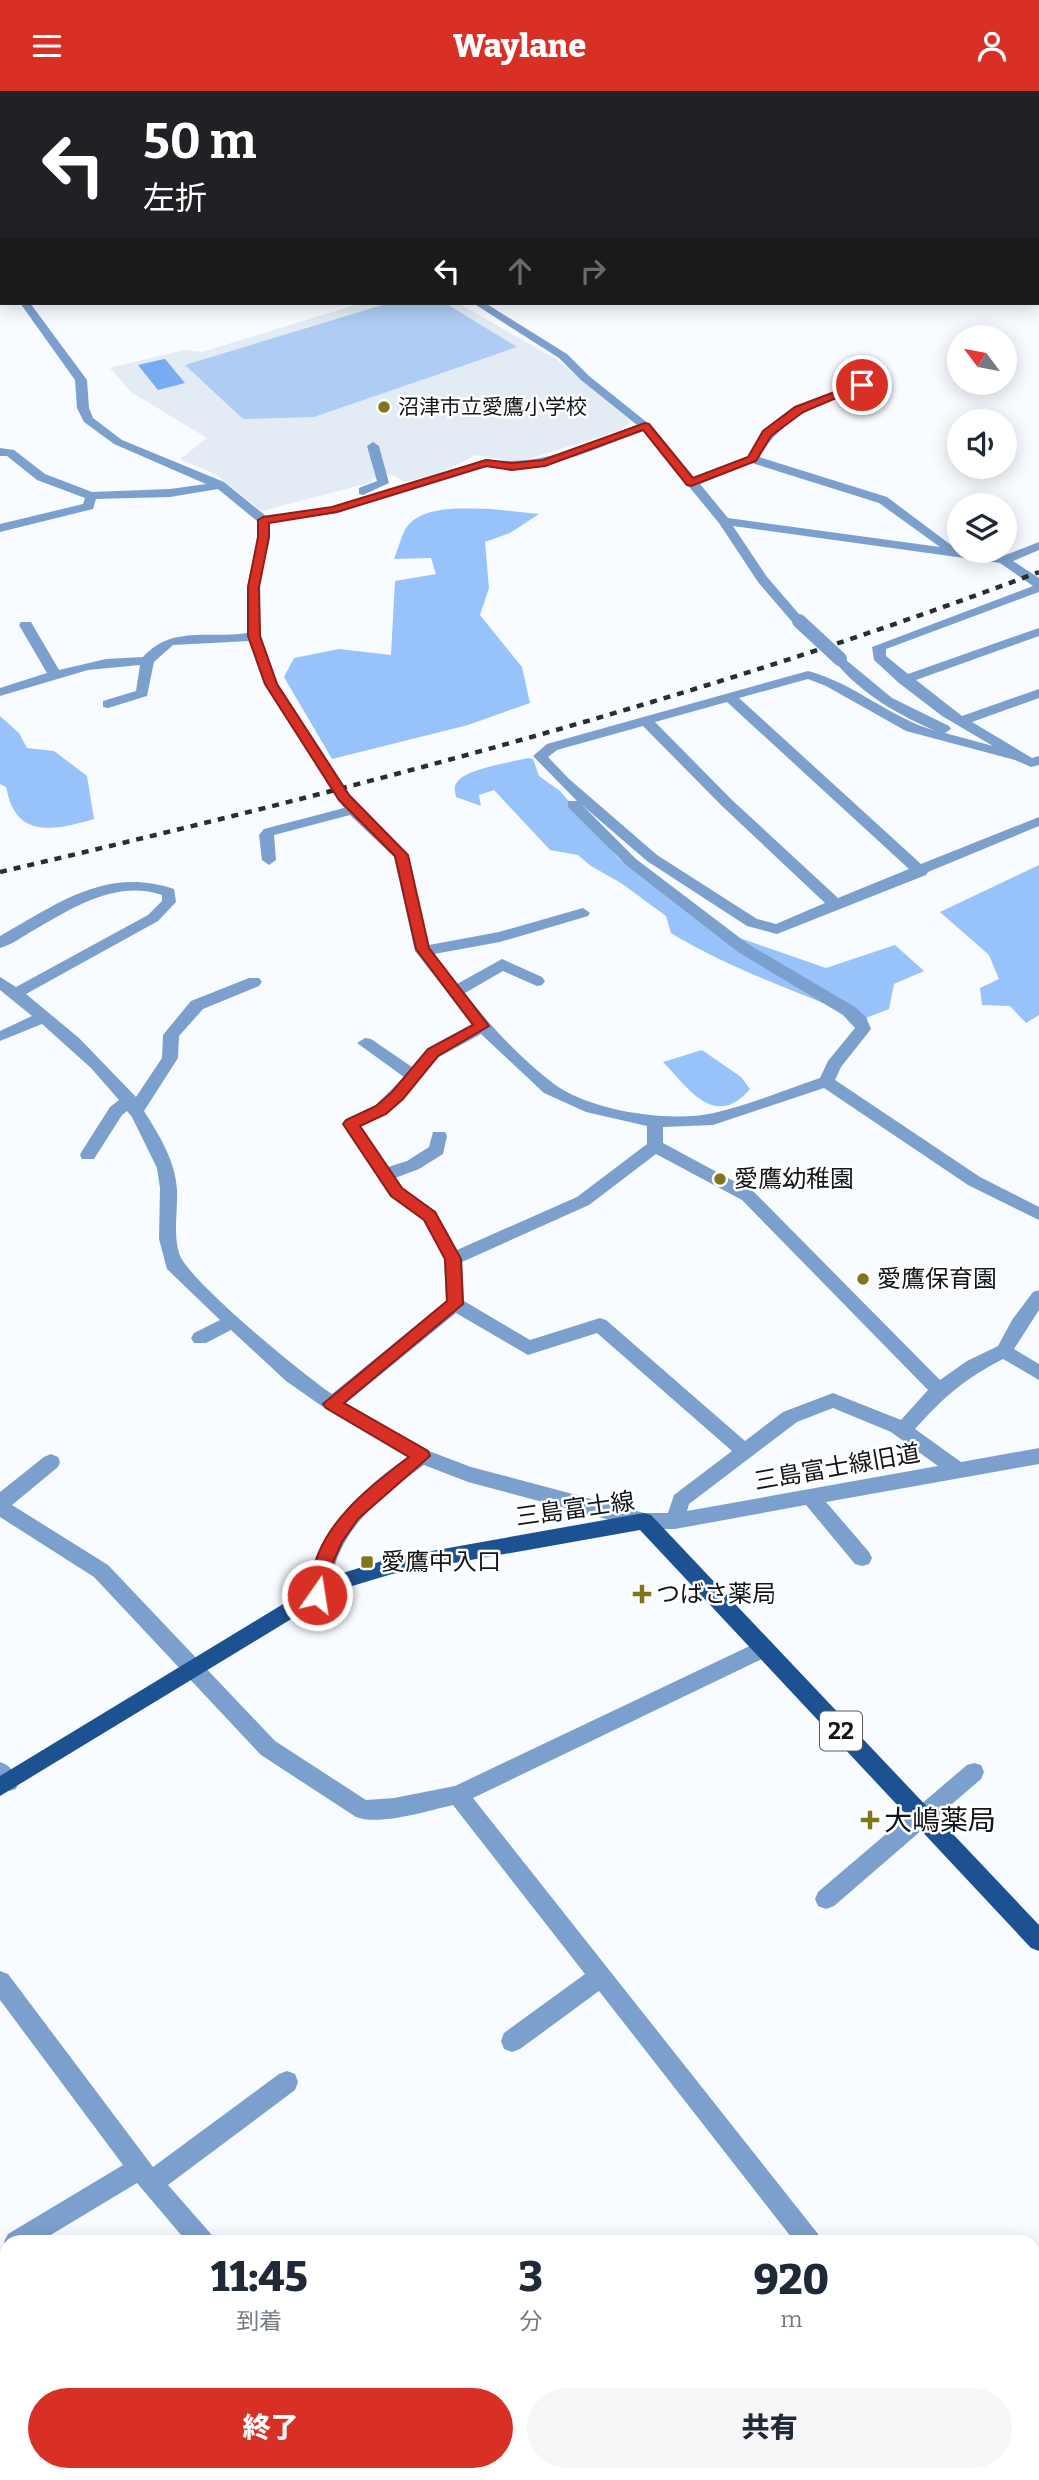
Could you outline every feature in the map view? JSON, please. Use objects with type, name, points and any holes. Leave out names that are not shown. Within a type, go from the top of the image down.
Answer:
[{"type":"main road","name":"三島富士線","points":[[3,1780],[193,1670],[332,1584],[392,1566],[644,1521],[1039,1941]]},
{"type":"street","points":[[26,305],[81,380],[83,408],[88,420],[118,442],[220,485],[263,520],[333,510],[486,463],[512,467],[545,463],[645,426]]},
{"type":"street","points":[[481,305],[563,356],[585,378],[645,426],[724,521],[762,579],[799,621],[841,659],[851,673],[893,703],[938,727],[1013,756]]},
{"type":"street","points":[[691,483],[752,459],[767,434],[799,409],[883,377]]},
{"type":"street","points":[[279,518],[281,512],[371,489],[383,483],[373,446]]},
{"type":"street","points":[[0,451],[10,453],[41,477],[91,496],[170,493],[220,485]]},
{"type":"street","points":[[752,459],[883,500],[947,546]]},
{"type":"street","points":[[0,528],[89,506],[91,496]]},
{"type":"street","points":[[263,520],[264,537],[254,587],[254,636],[271,684],[354,810],[401,855],[423,951],[482,1026],[550,1089],[592,1108],[655,1122],[713,1119],[826,1082],[834,1065],[863,1029],[860,1021],[849,1011],[743,948],[631,862],[550,781],[543,771],[540,757]]},
{"type":"street","points":[[724,521],[947,550]]},
{"type":"street","points":[[1017,555],[1039,546]]},
{"type":"street","points":[[1008,563],[1039,586]]},
{"type":"street","points":[[1036,763],[961,721],[904,680],[879,657],[879,647],[1039,586]]},
{"type":"street","points":[[26,625],[54,673]]},
{"type":"street","points":[[904,680],[1039,632]]},
{"type":"street","points":[[108,704],[142,693],[148,661],[160,646],[178,638],[225,640],[254,636]]},
{"type":"street","points":[[0,692],[54,673],[99,662],[148,661]]},
{"type":"street","points":[[540,757],[552,747],[808,675],[831,683],[911,728],[1036,763]]},
{"type":"street","points":[[961,721],[1039,693]]},
{"type":"street","points":[[731,698],[921,871]]},
{"type":"street","points":[[646,721],[727,803],[836,905]]},
{"type":"street","points":[[540,757],[563,781],[652,857],[751,923],[764,928],[777,929],[1039,821]]},
{"type":"street","points":[[269,860],[269,832],[354,810]]},
{"type":"street","points":[[0,943],[94,892],[133,883],[155,885],[169,892],[169,902],[153,918],[15,994]]},
{"type":"street","points":[[423,951],[500,937],[583,913]]},
{"type":"street","points":[[743,948],[764,928]]},
{"type":"street","points":[[454,993],[502,964],[537,981]]},
{"type":"street","name":"三島富士線旧道","points":[[0,982],[43,1017],[134,1105],[154,1140],[166,1171],[169,1249],[176,1269],[292,1376],[331,1404],[422,1456],[468,1474],[644,1521],[675,1521],[1039,1456]]},
{"type":"street","points":[[88,1155],[116,1111],[134,1105],[170,1058],[171,1034],[197,1005],[254,982]]},
{"type":"street","points":[[2,1035],[43,1017]]},
{"type":"street","points":[[455,1304],[453,1259],[430,1216],[396,1192],[351,1124],[381,1110],[433,1053],[482,1026]]},
{"type":"street","points":[[365,1043],[414,1076]]},
{"type":"street","points":[[826,1082],[974,1181],[1039,1214]]},
{"type":"street","points":[[655,1122],[655,1146]]},
{"type":"street","points":[[385,1175],[413,1165],[437,1150],[439,1136]]},
{"type":"street","points":[[453,1259],[583,1201],[655,1146]]},
{"type":"street","points":[[655,1146],[748,1196],[939,1390]]},
{"type":"street","points":[[903,1430],[939,1390],[973,1366],[1004,1351],[1018,1325],[1039,1297]]},
{"type":"street","points":[[331,1404],[455,1304]]},
{"type":"street","points":[[455,1304],[528,1348],[600,1325],[745,1452]]},
{"type":"street","points":[[200,1338],[233,1321]]},
{"type":"street","points":[[1004,1351],[1039,1373]]},
{"type":"street","points":[[675,1521],[681,1500],[790,1417],[833,1401],[903,1430],[957,1470]]},
{"type":"street","points":[[317,1595],[321,1569],[335,1538],[352,1514],[422,1456]]},
{"type":"street","points":[[51,1462],[0,1505],[101,1570],[268,1748],[363,1810],[394,1808],[458,1795],[763,1649]]},
{"type":"street","points":[[810,1497],[862,1558]]},
{"type":"street","points":[[826,1899],[974,1772]]},
{"type":"street","points":[[458,1795],[805,2235]]},
{"type":"street","points":[[512,2041],[602,1975]]},
{"type":"street","points":[[0,1982],[146,2175],[196,2235]]},
{"type":"street","points":[[30,2235],[146,2175],[287,2082]]},
{"type":"shaded area","name":"沼津市立愛鷹小学校","points":[[355,305],[462,305],[556,359],[631,421],[619,431],[518,462],[476,455],[440,473],[405,482],[390,474],[372,479],[372,482],[262,511],[215,474],[180,459],[207,438],[131,392],[110,368],[184,350],[202,352]]},
{"type":"shaded area","points":[[382,305],[448,305],[517,347],[314,417],[243,419],[185,365]]},
{"type":"shaded area","points":[[165,359],[185,383],[158,390],[138,365]]},
{"type":"shaded area","points":[[491,509],[539,514],[510,533],[485,542],[489,588],[480,615],[522,667],[530,703],[468,725],[332,759],[284,677],[294,658],[339,649],[391,655],[395,581],[436,574],[431,558],[394,559],[406,528],[414,520],[434,511]]},
{"type":"shaded area","points":[[0,716],[19,733],[27,748],[54,751],[87,776],[94,819],[50,828],[28,824],[20,818],[10,803],[6,787],[0,784]]},
{"type":"shaded area","points":[[533,759],[539,776],[560,791],[619,859],[683,902],[711,928],[826,968],[895,945],[924,971],[894,984],[889,1009],[863,1019],[766,980],[694,946],[671,933],[666,916],[621,883],[591,866],[578,855],[550,850],[494,790],[479,795],[481,806],[456,797],[455,785],[470,773]]},
{"type":"shaded area","points":[[1039,865],[1039,1015],[1026,1023],[1010,1006],[982,1005],[980,988],[999,979],[989,955],[940,912]]},
{"type":"shaded area","points":[[702,1050],[741,1077],[750,1089],[737,1101],[725,1106],[714,1106],[703,1101],[663,1062]]},
{"type":"railway","points":[[0,872],[394,775],[525,739],[784,661],[1039,572]]},
{"type":"place","name":"沼津市立愛鷹小学校","points":[[384,407]]},
{"type":"place","name":"愛鷹幼稚園","points":[[720,1179]]},
{"type":"place","name":"愛鷹保育園","points":[[863,1279]]},
{"type":"place","name":"愛鷹中入口","points":[[367,1562]]},
{"type":"place","name":"つばさ薬局","points":[[642,1594]]},
{"type":"place","name":"大嶋薬局","points":[[870,1820]]},
{"type":"route","points":[[317,1595],[321,1569],[335,1538],[352,1514],[422,1456],[331,1404],[455,1304],[453,1259],[430,1216],[396,1192],[351,1124],[381,1110],[433,1053],[482,1026],[422,949],[401,855],[344,797],[271,684],[254,636],[254,587],[264,537],[263,520],[333,510],[486,463],[512,467],[545,463],[645,426],[691,483],[752,459],[767,434],[799,409],[862,385]]}]
